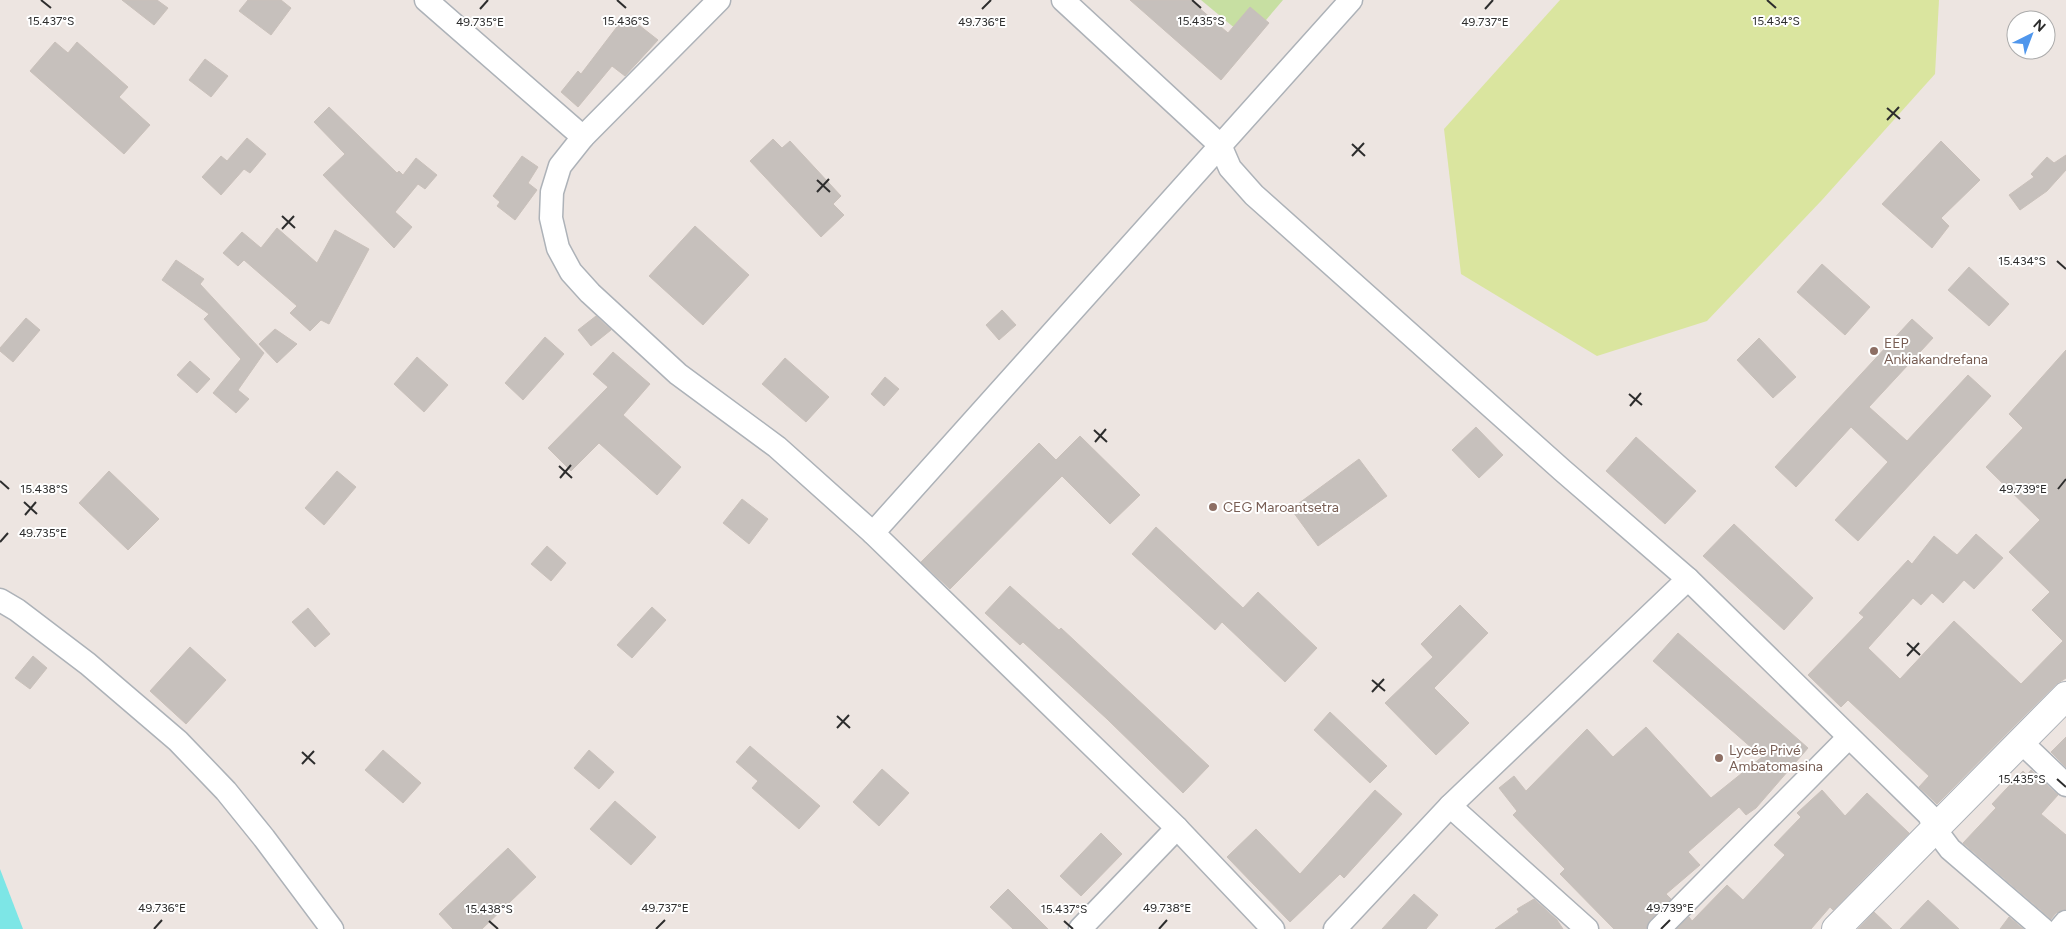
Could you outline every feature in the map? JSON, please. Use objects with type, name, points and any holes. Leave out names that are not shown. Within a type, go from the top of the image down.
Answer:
[{"type":"main road","points":[[1836,929],[2066,696]]},
{"type":"street","points":[[426,0],[583,137]]},
{"type":"street","points":[[719,0],[583,137],[560,166],[552,192],[551,218],[558,248],[571,272],[590,293],[678,374],[777,447],[873,533],[1177,828],[1273,929]]},
{"type":"street","points":[[1063,0],[1220,144],[1230,168],[1254,195],[1562,470],[1688,579],[1929,815],[1935,829],[1950,849],[2043,929]]},
{"type":"street","points":[[873,533],[1350,0]]},
{"type":"street","points":[[1335,929],[1450,806],[1688,579]]},
{"type":"street","points":[[0,600],[17,610],[88,664],[178,741],[208,771],[245,815],[332,929]]},
{"type":"street","points":[[1659,929],[1849,737]]},
{"type":"street","points":[[2020,742],[2066,785]]},
{"type":"street","points":[[1450,806],[1587,929]]},
{"type":"street","points":[[1080,929],[1177,828]]},
{"type":"street","points":[[2060,929],[2066,922]]},
{"type":"green space","points":[[1201,0],[1283,0],[1249,40]]},
{"type":"green space","points":[[1560,0],[1939,0],[1935,74],[1822,200],[1707,321],[1597,356],[1461,274],[1444,129]]},
{"type":"water","points":[[0,869],[23,929],[0,929]]},
{"type":"building","points":[[122,0],[157,0],[168,8],[154,25]]},
{"type":"building","points":[[248,0],[281,0],[291,8],[271,35],[239,11]]},
{"type":"building","points":[[1130,0],[1190,0],[1228,33],[1250,7],[1269,23],[1221,80]]},
{"type":"building","points":[[626,15],[658,40],[625,76],[612,66],[578,107],[561,92],[578,71],[581,74]]},
{"type":"building","points":[[55,42],[68,53],[77,42],[128,87],[119,97],[150,125],[124,154],[30,71]]},
{"type":"building","points":[[205,59],[228,76],[211,97],[189,80]]},
{"type":"building","points":[[329,107],[397,173],[399,171],[403,175],[416,158],[437,175],[425,189],[418,184],[395,212],[412,227],[394,248],[323,175],[345,154],[314,122]]},
{"type":"building","points":[[247,138],[266,154],[250,173],[244,169],[221,195],[202,177],[221,156],[227,161]]},
{"type":"building","points":[[773,139],[782,148],[790,141],[841,196],[833,204],[844,215],[821,237],[750,161]]},
{"type":"building","points":[[1941,141],[1980,180],[1941,218],[1949,226],[1932,248],[1882,204]]},
{"type":"building","points":[[2066,155],[2066,170],[2047,191],[2020,210],[2009,195],[2034,177],[2031,174],[2047,157],[2054,163]]},
{"type":"building","points":[[522,156],[538,167],[528,183],[537,190],[515,220],[497,206],[500,202],[493,196]]},
{"type":"building","points":[[695,226],[749,275],[703,325],[649,276]]},
{"type":"building","points":[[277,228],[317,263],[335,230],[369,249],[329,324],[321,320],[310,331],[290,313],[297,306],[244,260],[238,266],[223,253],[242,232],[261,248]]},
{"type":"building","points":[[176,260],[204,279],[200,284],[264,353],[238,390],[249,399],[236,413],[213,393],[241,359],[204,319],[209,314],[162,280]]},
{"type":"building","points":[[1822,264],[1870,307],[1845,335],[1797,292]]},
{"type":"building","points":[[1969,267],[2009,304],[1989,326],[1948,290]]},
{"type":"building","points":[[1002,310],[1016,325],[999,340],[986,325]]},
{"type":"building","points":[[596,316],[611,330],[591,346],[578,330]]},
{"type":"building","points":[[26,318],[40,330],[13,362],[0,351],[0,348]]},
{"type":"building","points":[[1912,319],[1933,338],[1869,407],[1907,441],[1968,375],[1991,396],[1858,541],[1835,520],[1888,462],[1851,427],[1796,487],[1775,467]]},
{"type":"building","points":[[275,329],[297,344],[277,363],[259,344]]},
{"type":"building","points":[[545,337],[564,354],[523,400],[505,383]]},
{"type":"building","points":[[1759,338],[1796,377],[1773,398],[1737,360]]},
{"type":"building","points":[[2066,350],[2066,678],[2055,685],[1937,804],[1919,787],[1929,776],[1848,700],[1841,707],[1808,675],[1864,617],[1859,613],[1908,560],[1912,564],[1934,536],[1957,555],[1976,534],[2003,558],[1974,589],[1964,580],[1943,603],[1932,593],[1921,605],[1913,598],[1868,648],[1900,679],[1954,621],[2021,684],[2063,641],[2032,610],[2050,592],[2009,552],[2040,520],[1986,467],[2023,428],[2009,414]]},
{"type":"building","points":[[613,352],[650,384],[623,415],[681,467],[657,495],[599,443],[571,471],[548,448],[608,387],[593,374]]},
{"type":"building","points":[[417,357],[448,385],[424,412],[394,384]]},
{"type":"building","points":[[785,358],[829,397],[806,422],[762,384]]},
{"type":"building","points":[[190,361],[210,379],[197,393],[177,375]]},
{"type":"building","points":[[885,377],[899,389],[884,406],[871,394]]},
{"type":"building","points":[[1476,427],[1503,455],[1479,478],[1452,450]]},
{"type":"building","points":[[1080,436],[1140,495],[1110,524],[1062,476],[950,589],[921,562],[1039,443],[1056,460]]},
{"type":"building","points":[[1636,437],[1696,491],[1665,524],[1606,471]]},
{"type":"building","points":[[1359,459],[1387,496],[1318,546],[1291,509]]},
{"type":"building","points":[[109,471],[159,519],[128,550],[79,503]]},
{"type":"building","points":[[337,471],[356,487],[324,525],[305,508]]},
{"type":"building","points":[[742,499],[768,519],[749,544],[723,523]]},
{"type":"building","points":[[1734,524],[1813,598],[1784,630],[1703,556]]},
{"type":"building","points":[[1156,527],[1243,608],[1258,592],[1317,648],[1285,682],[1222,622],[1215,630],[1132,554]]},
{"type":"building","points":[[547,546],[566,563],[551,581],[531,564]]},
{"type":"building","points":[[1010,586],[1059,630],[1061,628],[1209,766],[1183,793],[1107,719],[1023,642],[1020,645],[985,613]]},
{"type":"building","points":[[1460,605],[1488,633],[1434,688],[1469,723],[1436,755],[1385,703],[1433,657],[1421,644]]},
{"type":"building","points":[[652,607],[666,620],[632,658],[617,645]]},
{"type":"building","points":[[308,608],[330,634],[315,647],[292,622]]},
{"type":"building","points":[[1678,633],[1808,748],[1756,808],[1746,815],[1739,807],[1688,852],[1700,865],[1666,894],[1671,899],[1650,920],[1646,929],[1614,929],[1560,874],[1565,869],[1513,815],[1517,811],[1499,788],[1514,776],[1526,791],[1587,729],[1613,757],[1646,727],[1711,798],[1762,757],[1653,661]]},
{"type":"building","points":[[190,647],[226,680],[186,724],[150,691]]},
{"type":"building","points":[[33,656],[47,668],[30,689],[15,678]]},
{"type":"building","points":[[1330,712],[1387,766],[1370,783],[1314,730]]},
{"type":"building","points":[[2066,737],[2066,767],[2051,752]]},
{"type":"building","points":[[750,746],[820,806],[799,829],[752,788],[758,781],[736,762]]},
{"type":"building","points":[[383,750],[421,783],[403,803],[365,770]]},
{"type":"building","points":[[589,750],[614,772],[599,789],[574,768]]},
{"type":"building","points":[[882,769],[909,793],[879,826],[853,802]]},
{"type":"building","points":[[2031,770],[2058,795],[2041,814],[2066,835],[2066,909],[2056,913],[2051,919],[1963,843],[1996,808],[1992,804],[2023,771],[2027,775]]},
{"type":"building","points":[[1375,790],[1402,814],[1344,878],[1340,874],[1290,922],[1227,857],[1256,829],[1300,874]]},
{"type":"building","points":[[1822,790],[1845,816],[1867,793],[1909,833],[1833,910],[1830,907],[1811,929],[1677,929],[1689,917],[1692,921],[1727,885],[1743,900],[1785,855],[1774,845],[1801,817],[1797,813]]},
{"type":"building","points":[[615,801],[656,837],[631,865],[590,829]]},
{"type":"building","points":[[1101,833],[1122,854],[1081,896],[1060,876]]},
{"type":"building","points":[[508,848],[536,877],[482,929],[453,929],[439,914]]},
{"type":"building","points":[[1008,889],[1048,929],[1013,929],[990,907]]},
{"type":"building","points":[[1414,894],[1438,915],[1426,929],[1382,929]]},
{"type":"building","points":[[1534,899],[1557,920],[1563,929],[1495,929],[1519,912],[1517,909]]},
{"type":"building","points":[[1928,900],[1959,929],[1900,929]]},
{"type":"building","points":[[1874,912],[1892,929],[1858,929]]},
{"type":"building","points":[[2009,917],[2023,929],[2000,929]]},
{"type":"place","name":"EEP Ankiakandrefana","points":[[1874,351]]},
{"type":"place","name":"CEG Maroantsetra","points":[[1213,507]]},
{"type":"place","name":"Lycée Privé Ambatomasina","points":[[1719,758]]}]
